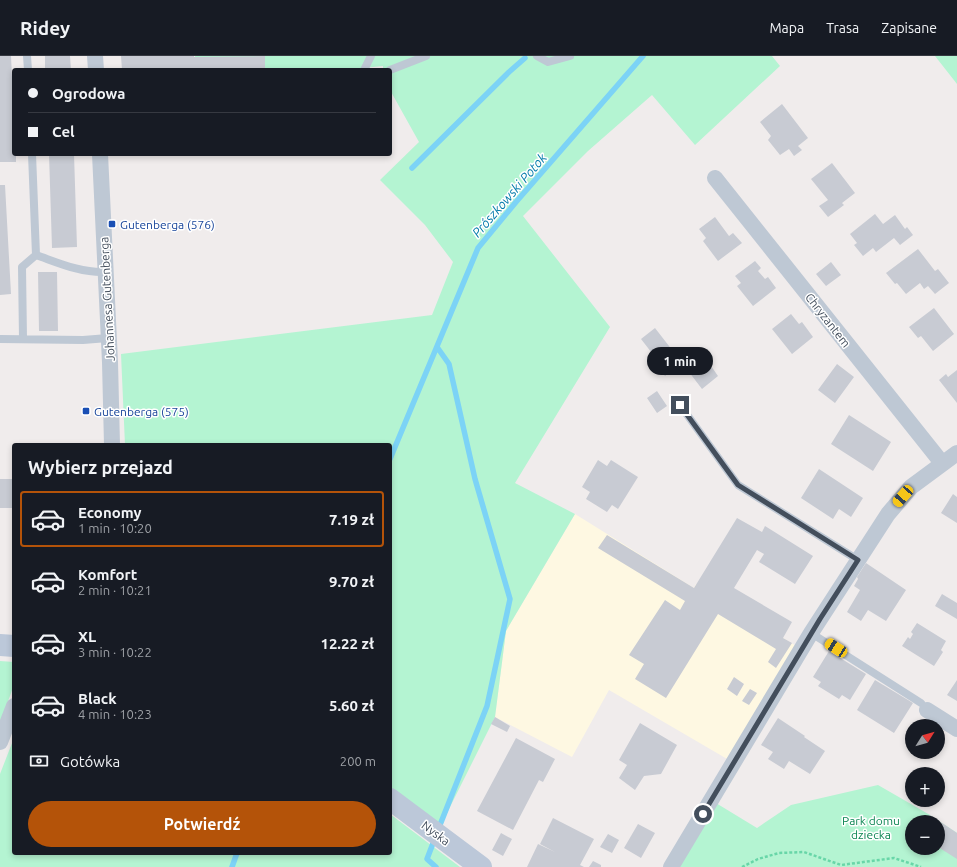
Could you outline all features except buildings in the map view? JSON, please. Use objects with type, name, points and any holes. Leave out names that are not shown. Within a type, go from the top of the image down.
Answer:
[{"type":"street","points":[[95,56],[96,68]]},
{"type":"street","name":"Johannesa Gutenberga","points":[[100,156],[112,443]]},
{"type":"street","name":"Chryzantem","points":[[715,178],[942,463]]},
{"type":"street","points":[[671,867],[836,592],[888,514],[911,487],[957,453]]},
{"type":"street","points":[[0,646],[12,646]]},
{"type":"street","points":[[924,707],[957,729]]},
{"type":"street","points":[[0,742],[12,711]]},
{"type":"street","name":"Nyska","points":[[392,800],[481,867]]},
{"type":"lane","points":[[28,56],[28,68]]},
{"type":"lane","points":[[365,68],[371,56]]},
{"type":"lane","points":[[392,69],[426,56]]},
{"type":"lane","points":[[537,56],[548,62],[570,56]]},
{"type":"lane","points":[[32,156],[36,256]]},
{"type":"lane","points":[[36,256],[81,271],[93,273],[105,272]]},
{"type":"lane","points":[[23,339],[22,267],[36,256]]},
{"type":"lane","points":[[0,339],[83,340],[108,338]]},
{"type":"lane","points":[[680,405],[738,485],[858,560]]},
{"type":"lane","points":[[811,633],[924,707]]},
{"type":"path","points":[[742,867],[779,852],[804,852],[841,865],[894,858],[921,867]]},
{"type":"shaded area","points":[[575,514],[694,588],[696,584],[801,649],[734,763],[609,690],[572,757],[495,717],[506,631]]},
{"type":"green space","points":[[195,56],[772,56],[780,66],[695,145],[652,95],[588,151],[523,216],[610,327],[515,483],[575,514],[506,631],[495,717],[437,833],[392,800],[392,443],[125,443],[121,354],[432,315],[453,262],[425,225],[380,180],[419,142],[392,94],[392,68],[383,68],[383,66],[363,68],[196,68]]},
{"type":"green space","points":[[935,56],[957,56],[957,84]]},
{"type":"green space","points":[[0,661],[12,662],[12,690],[0,723]]},
{"type":"green space","points":[[12,743],[12,855],[392,855],[392,816],[460,867],[0,867],[0,774]]},
{"type":"green space","name":"Park domu dziecka","points":[[878,785],[905,801],[905,807],[916,807],[930,815],[905,815],[905,855],[945,855],[945,825],[957,833],[957,867],[671,867],[711,800],[757,828],[791,805]]},
{"type":"waterway","name":"Prószkowski Potok","points":[[392,454],[478,248],[643,56]]},
{"type":"waterway","points":[[412,168],[525,58]]},
{"type":"waterway","points":[[437,347],[449,364],[475,479],[510,599],[487,706],[438,830]]},
{"type":"waterway","points":[[435,838],[427,859],[436,867]]},
{"type":"waterway","name":"Prószkowski Potok","points":[[232,867],[236,855]]},
{"type":"place","name":"Gutenberga (576)","points":[[112,224]]},
{"type":"place","name":"Gutenberga (575)","points":[[86,411]]},
{"type":"route","points":[[680,405],[738,485],[858,560],[836,592],[703,814]]}]
